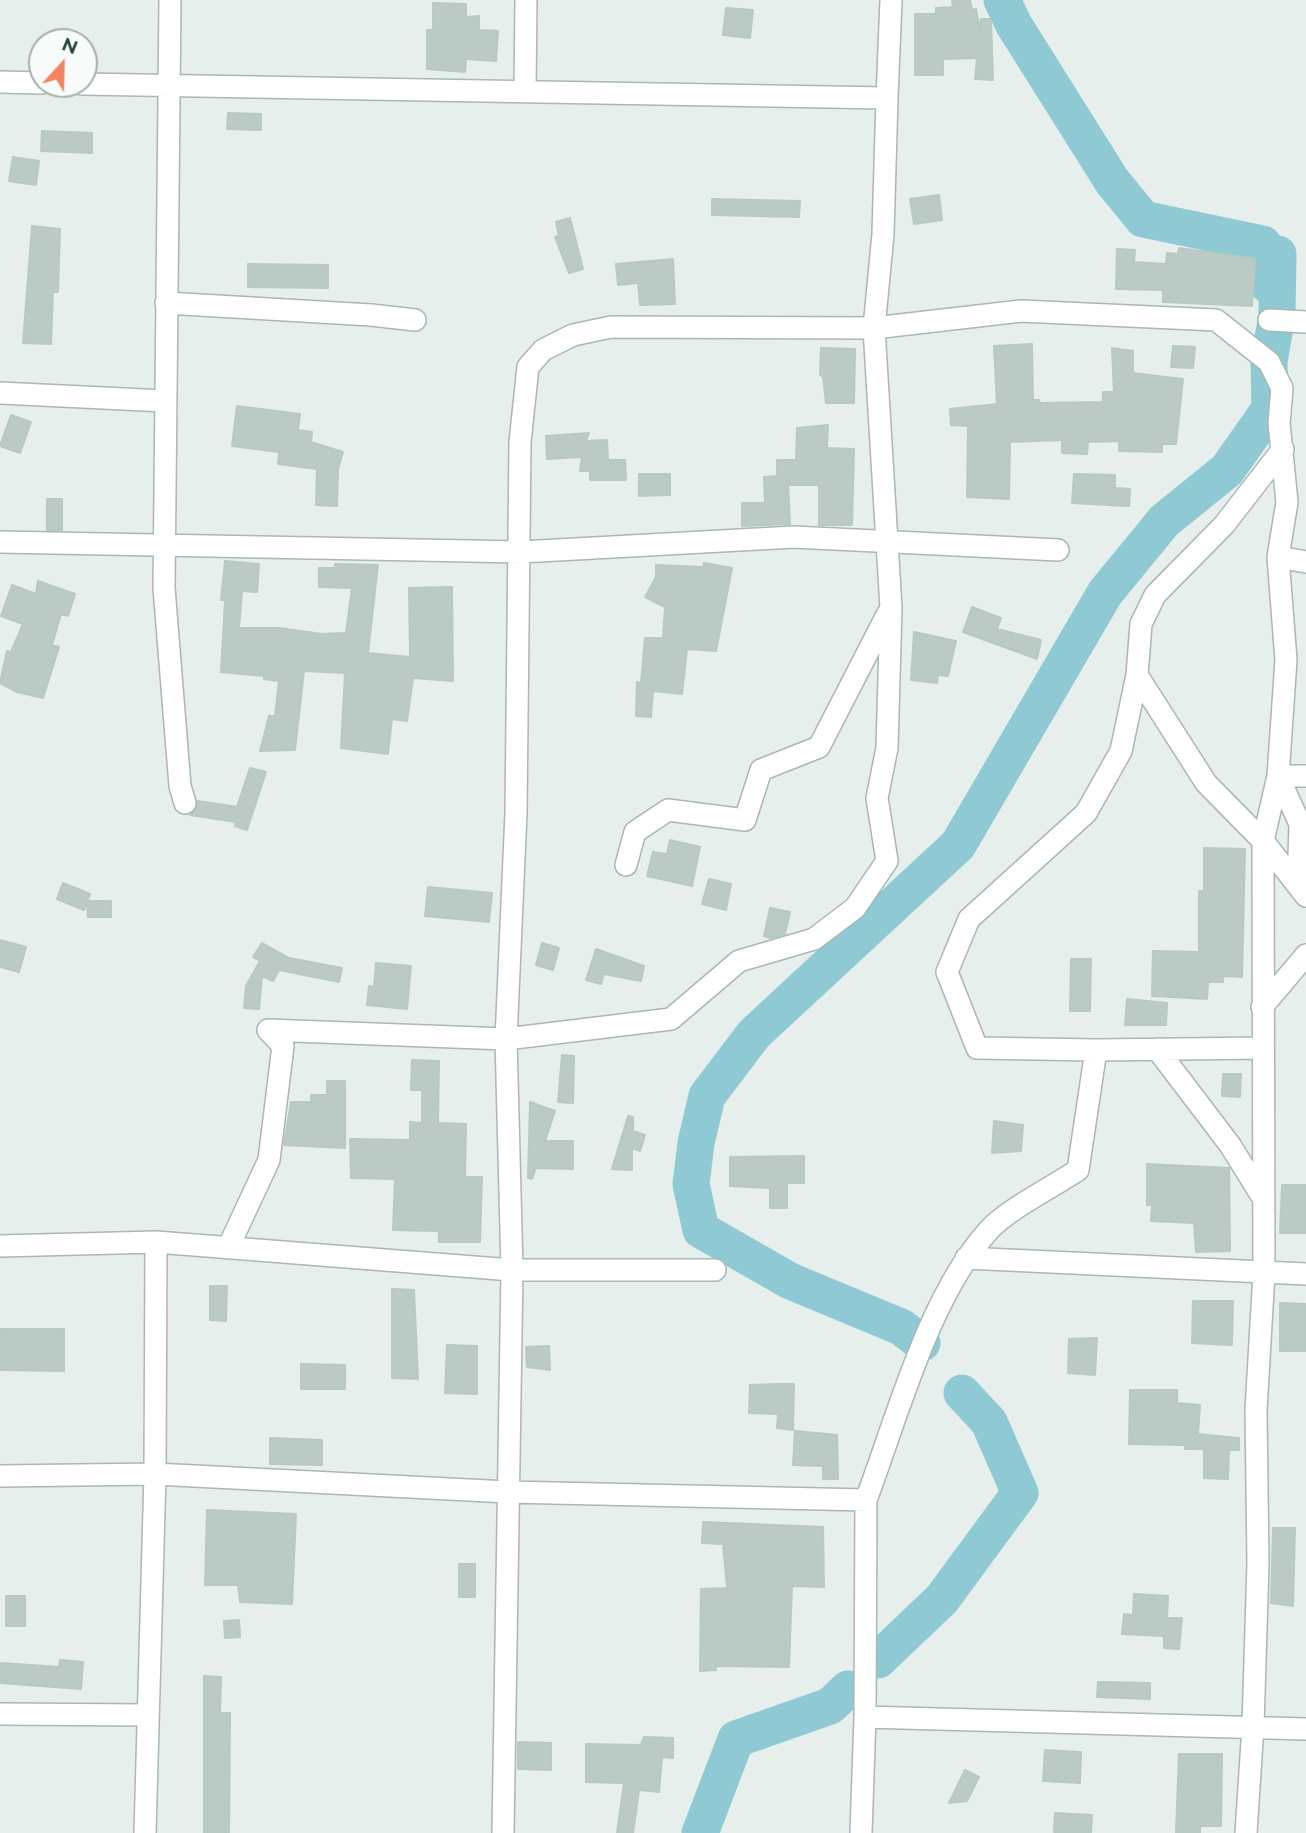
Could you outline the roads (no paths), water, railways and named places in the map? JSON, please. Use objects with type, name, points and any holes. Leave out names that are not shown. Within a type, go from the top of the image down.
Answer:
[{"type":"street","points":[[170,0],[165,401],[166,628],[180,786],[185,803]]},
{"type":"street","points":[[525,91],[526,0]]},
{"type":"street","points":[[228,1248],[268,1160],[283,1046],[268,1030],[506,1039],[671,1019],[739,961],[814,939],[855,908],[887,861],[877,798],[887,748],[891,608],[874,328],[883,234],[891,0]]},
{"type":"street","points":[[0,82],[28,83]]},
{"type":"street","points":[[98,84],[887,98]]},
{"type":"street","points":[[166,303],[415,320]]},
{"type":"street","points":[[503,1833],[512,1270],[506,1039],[516,813],[521,552],[518,484],[528,367],[543,350],[573,335],[611,327],[874,328],[1021,311],[1216,320],[1269,362],[1282,388],[1279,423],[1287,502],[1278,556],[1286,660],[1278,776],[1263,841],[1264,1273],[1256,1410],[1258,1563],[1253,1726],[1245,1833]]},
{"type":"street","points":[[1269,320],[1306,322]]},
{"type":"street","points":[[0,393],[165,401]]},
{"type":"street","points":[[1262,1048],[977,1048],[947,972],[969,919],[1086,813],[1121,751],[1137,675],[1142,624],[1155,596],[1223,525],[1283,449]]},
{"type":"street","points":[[0,542],[521,552],[794,537],[1058,550]]},
{"type":"street","points":[[1278,556],[1306,562]]},
{"type":"street","points":[[626,865],[635,832],[668,810],[745,820],[761,770],[818,747],[891,608]]},
{"type":"street","points":[[1137,675],[1206,783],[1263,841],[1302,891]]},
{"type":"street","points":[[1278,776],[1306,776]]},
{"type":"street","points":[[1278,776],[1300,824],[1302,891]]},
{"type":"street","points":[[1262,1007],[1306,955]]},
{"type":"street","points":[[1157,1049],[1230,1145],[1264,1198]]},
{"type":"street","points":[[861,1833],[865,1717],[866,1500],[942,1297],[966,1258],[991,1227],[1078,1170],[1096,1050]]},
{"type":"street","points":[[145,1833],[155,1474],[156,1242]]},
{"type":"street","points":[[0,1246],[156,1242],[512,1270],[715,1270]]},
{"type":"street","points":[[966,1258],[1306,1275]]},
{"type":"street","points":[[0,1476],[155,1474],[508,1492],[866,1500]]},
{"type":"street","points":[[0,1714],[148,1715]]},
{"type":"street","points":[[865,1717],[1306,1729]]},
{"type":"waterway","points":[[1002,0],[1014,25],[1112,181],[1143,219],[1263,244],[1268,285]]},
{"type":"waterway","points":[[922,1343],[901,1327],[790,1281],[701,1230],[691,1184],[696,1143],[707,1096],[754,1034],[958,845],[1105,593],[1164,521],[1227,470],[1270,409],[1269,362],[1277,315],[1278,254]]},
{"type":"waterway","points":[[878,1660],[942,1599],[1020,1493],[989,1422],[962,1393]]},
{"type":"waterway","points":[[700,1833],[736,1739],[830,1706],[848,1689]]}]
